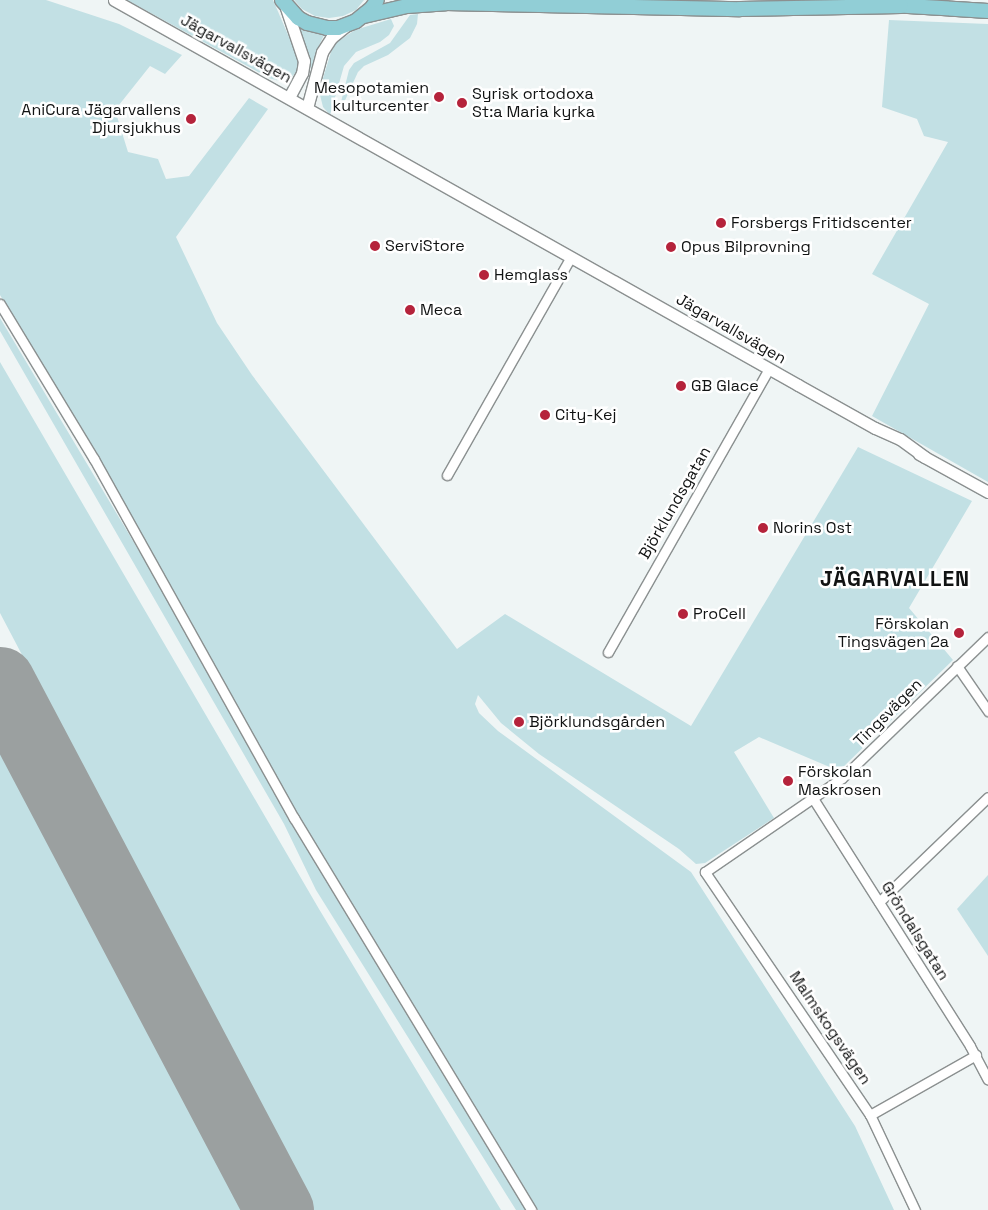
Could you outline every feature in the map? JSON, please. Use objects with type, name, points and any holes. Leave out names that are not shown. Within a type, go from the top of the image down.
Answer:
[{"type":"main road","points":[[364,16],[377,0]]},
{"type":"main road","points":[[828,0],[988,11]]},
{"type":"main road","points":[[283,2],[298,18],[312,25],[327,28],[348,25],[364,16],[407,6],[446,3],[740,9],[901,6]]},
{"type":"street","name":"Jägarvallsvägen","points":[[114,0],[876,428],[897,445],[926,457],[988,492]]},
{"type":"street","name":"Jägarvallsvägen","points":[[283,2],[304,62],[302,73],[289,97]]},
{"type":"street","name":"Jägarvallsvägen","points":[[307,108],[322,52],[331,38],[348,25]]},
{"type":"street","points":[[447,475],[571,257]]},
{"type":"street","points":[[0,304],[98,468],[294,818],[531,1210]]},
{"type":"street","name":"Björklundsgatan","points":[[608,652],[769,369]]},
{"type":"street","name":"Tingsvägen","points":[[705,872],[814,800],[853,769],[988,637]]},
{"type":"street","points":[[957,666],[988,711]]},
{"type":"street","points":[[879,902],[988,797]]},
{"type":"street","name":"Gröndalsgatan","points":[[814,800],[976,1055],[988,1080]]},
{"type":"street","name":"Malmskogsvägen","points":[[705,872],[870,1114],[915,1210]]},
{"type":"street","points":[[870,1114],[976,1055]]},
{"type":"shaded area","points":[[0,0],[46,0],[119,24],[182,55],[165,74],[150,66],[115,110],[128,152],[158,159],[166,179],[189,176],[249,98],[268,109],[176,237],[217,323],[252,375],[457,649],[505,614],[691,726],[858,447],[972,501],[909,608],[953,660],[839,771],[759,737],[734,752],[774,818],[705,863],[696,864],[679,849],[539,754],[501,723],[478,695],[475,704],[479,713],[498,731],[691,872],[855,1126],[894,1210],[538,1210],[301,820],[96,455],[0,295]]},
{"type":"shaded area","points":[[127,0],[273,0],[298,58],[297,71],[290,79],[279,81],[269,78]]},
{"type":"shaded area","points":[[294,0],[364,0],[356,10],[343,16],[329,18],[315,16],[302,9]]},
{"type":"shaded area","points":[[418,14],[417,24],[410,38],[388,55],[364,66],[358,72],[342,107],[340,106],[349,70],[354,63],[390,43],[410,15]]},
{"type":"shaded area","points":[[391,19],[394,26],[389,35],[380,42],[356,52],[344,66],[330,115],[323,107],[319,91],[331,52],[337,42],[355,30]]},
{"type":"shaded area","points":[[889,20],[988,24],[988,482],[872,416],[929,304],[872,274],[948,142],[924,136],[917,119],[882,107]]},
{"type":"shaded area","points":[[298,29],[324,35],[316,52],[311,70],[309,54]]},
{"type":"shaded area","points":[[0,318],[182,623],[290,820],[526,1210],[516,1210],[316,890],[284,824],[0,331]]},
{"type":"shaded area","points":[[0,362],[319,909],[501,1210],[314,1210],[0,613]]},
{"type":"shaded area","points":[[0,746],[245,1210],[0,1210]]},
{"type":"shaded area","points":[[988,875],[988,956],[957,909]]},
{"type":"runway","points":[[0,681],[279,1210]]},
{"type":"place","name":"Mesopotamien kulturcenter","points":[[439,97]]},
{"type":"place","name":"Syrisk ortodoxa St:a Maria kyrka","points":[[462,103]]},
{"type":"place","name":"AniCura Jägarvallens Djursjukhus","points":[[191,119]]},
{"type":"place","name":"Forsbergs Fritidscenter","points":[[721,223]]},
{"type":"place","name":"ServiStore","points":[[375,246]]},
{"type":"place","name":"Opus Bilprovning","points":[[671,247]]},
{"type":"place","name":"Hemglass","points":[[484,275]]},
{"type":"place","name":"Meca","points":[[410,310]]},
{"type":"place","name":"GB Glace","points":[[681,386]]},
{"type":"place","name":"City-Kej","points":[[545,415]]},
{"type":"place","name":"Norins Ost","points":[[763,528]]},
{"type":"place","name":"ProCell","points":[[683,614]]},
{"type":"place","name":"Förskolan Tingsvägen 2a","points":[[959,633]]},
{"type":"place","name":"Björklundsgården","points":[[519,722]]},
{"type":"place","name":"Förskolan Maskrosen","points":[[788,781]]},
{"type":"district","name":"JÄGARVALLEN","points":[[895,579]]}]
